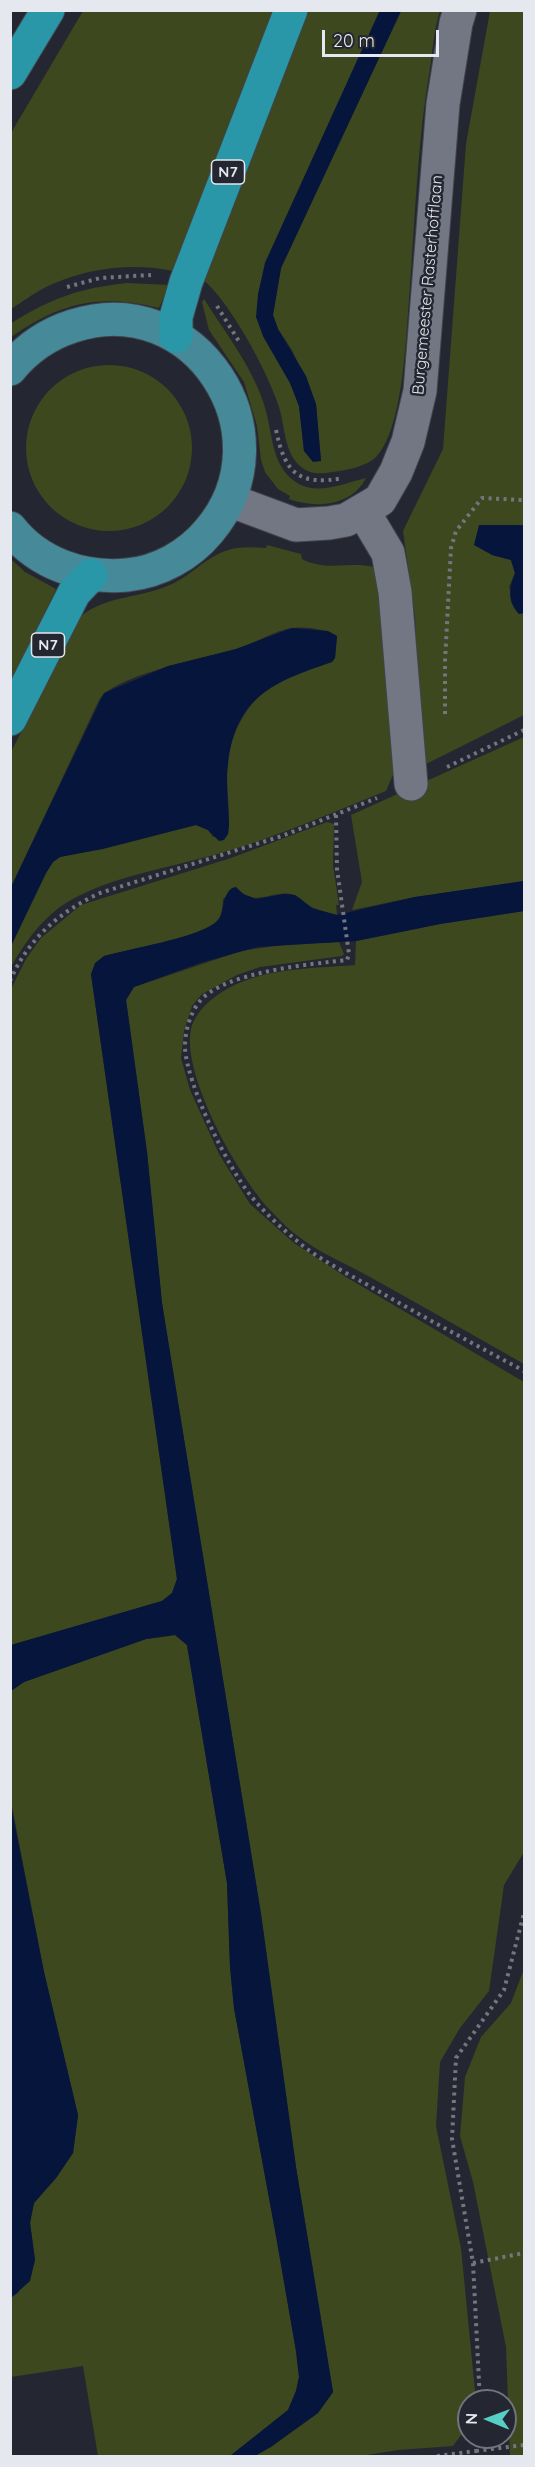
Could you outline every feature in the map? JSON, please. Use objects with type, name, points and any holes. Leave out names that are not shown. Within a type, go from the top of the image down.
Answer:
[{"type":"highway","points":[[10,73],[48,10]]},
{"type":"highway","name":"N7","points":[[176,336],[176,317],[186,282],[291,10]]},
{"type":"highway","name":"N7","points":[[10,719],[74,593],[91,575]]},
{"type":"main road","points":[[10,369],[30,348],[46,337],[82,323],[100,320],[140,322],[176,336],[191,347],[211,368],[227,392],[234,410],[240,448],[238,467],[229,500],[217,522],[203,538],[170,562],[132,575],[111,577],[91,575],[68,569],[48,560],[10,528]]},
{"type":"street","name":"Burgemeester Rasterhofflaan","points":[[229,500],[296,525],[329,524],[346,520],[363,512],[380,500],[396,472],[408,442],[420,391],[443,104],[460,10]]},
{"type":"street","points":[[363,512],[388,553],[394,582],[411,784]]},
{"type":"path","points":[[445,718],[445,661],[452,548],[456,531],[482,498],[525,500]]},
{"type":"path","points":[[444,761],[443,769],[525,730]]},
{"type":"path","points":[[10,981],[33,942],[73,906],[100,893],[249,848],[411,784]]},
{"type":"path","points":[[336,815],[337,869],[349,954],[347,960],[274,969],[216,989],[200,1000],[188,1024],[185,1048],[190,1076],[233,1170],[250,1195],[297,1241],[318,1257],[437,1325],[525,1371]]},
{"type":"path","points":[[479,2389],[473,2263],[452,2139],[456,2058],[504,1990],[525,1913]]},
{"type":"path","points":[[473,2263],[525,2253]]},
{"type":"path","points":[[437,2457],[525,2445]]},
{"type":"green space","points":[[83,11],[276,11],[173,271],[125,267],[92,271],[46,287],[11,309],[11,133]]},
{"type":"green space","points":[[305,11],[380,11],[265,263],[263,336],[290,383],[299,406],[304,451],[321,461],[316,404],[292,350],[278,329],[273,315],[281,268],[401,11],[440,11],[422,125],[404,359],[398,405],[385,444],[376,457],[361,466],[328,473],[308,471],[300,466],[291,454],[281,414],[267,376],[236,320],[203,280]]},
{"type":"green space","points":[[490,11],[524,11],[524,525],[479,525],[492,555],[511,560],[515,573],[509,587],[519,614],[524,613],[524,715],[420,767],[415,616],[403,531],[443,449],[466,144]]},
{"type":"green space","points":[[127,283],[169,285],[159,308],[117,301],[81,304],[46,316],[11,337],[10,324],[39,307],[80,291]]},
{"type":"green space","points":[[204,299],[255,381],[266,411],[275,452],[283,470],[299,484],[315,488],[332,487],[366,478],[352,494],[332,503],[299,502],[289,499],[290,496],[278,489],[265,472],[261,460],[257,426],[244,382],[209,330],[202,302]]},
{"type":"green space","points":[[109,365],[141,371],[168,389],[186,416],[192,448],[186,480],[168,507],[141,525],[109,531],[77,525],[50,507],[32,480],[26,448],[32,416],[50,389],[77,371]]},
{"type":"green space","points":[[267,545],[301,554],[302,559],[320,565],[374,567],[378,576],[394,772],[386,791],[245,846],[126,878],[88,891],[52,913],[29,938],[11,967],[11,946],[46,873],[53,862],[60,857],[196,825],[208,830],[213,837],[228,834],[228,758],[234,735],[245,714],[259,696],[275,684],[332,662],[335,658],[337,636],[315,629],[292,628],[236,649],[141,675],[108,691],[99,700],[11,887],[11,752],[80,617],[113,600],[150,592],[174,583],[230,549],[266,548]]},
{"type":"green space","points":[[11,559],[25,572],[56,589],[11,684]]},
{"type":"green space","points":[[524,737],[524,881],[415,897],[352,910],[362,882],[351,815]]},
{"type":"green space","points":[[327,822],[334,824],[333,865],[339,905],[336,905],[337,915],[316,909],[294,895],[279,894],[258,898],[244,894],[236,887],[223,899],[220,916],[213,924],[192,934],[104,956],[91,974],[177,1579],[172,1593],[162,1601],[11,1645],[11,989],[26,959],[41,938],[81,905],[231,858]]},
{"type":"green space","points":[[524,911],[524,1364],[321,1252],[284,1224],[259,1197],[244,1176],[216,1126],[204,1099],[190,1049],[192,1025],[202,1009],[227,989],[244,981],[261,975],[299,969],[355,965],[356,941],[440,924]]},
{"type":"green space","points":[[339,942],[344,954],[260,967],[237,975],[202,994],[192,1006],[184,1031],[181,1058],[190,1090],[219,1154],[250,1204],[294,1243],[346,1277],[524,1382],[524,1852],[504,1885],[489,1991],[460,2028],[440,2062],[436,2126],[461,2248],[475,2389],[457,2389],[457,2440],[453,2446],[398,2450],[361,2456],[255,2456],[318,2413],[333,2392],[296,2167],[261,1914],[162,1303],[147,1152],[126,1000],[134,987],[241,951],[289,944]]},
{"type":"green space","points":[[175,1635],[187,1645],[227,1883],[234,2008],[276,2236],[299,2377],[288,2410],[230,2456],[98,2456],[83,2366],[11,2377],[10,2298],[18,2293],[35,2260],[30,2222],[34,2203],[56,2178],[73,2153],[78,2115],[44,1972],[11,1801],[11,1691],[24,1682],[146,1639]]},
{"type":"green space","points":[[524,1969],[524,2456],[510,2456],[510,2449],[517,2449],[517,2389],[508,2389],[506,2347],[473,2182],[460,2136],[465,2077],[481,2037],[511,2003]]},
{"type":"water","points":[[380,10],[401,11],[281,268],[273,315],[278,329],[306,376],[316,404],[321,461],[313,462],[304,451],[299,406],[290,383],[263,336],[256,317],[258,294],[265,263]]},
{"type":"water","points":[[479,525],[524,525],[524,613],[519,614],[511,600],[510,590],[515,573],[511,560],[492,555],[474,545]]},
{"type":"water","points":[[292,628],[328,631],[337,636],[335,658],[332,662],[275,685],[249,707],[239,723],[232,742],[228,765],[229,826],[224,840],[219,841],[208,830],[196,825],[103,849],[60,857],[53,862],[46,873],[11,946],[11,887],[104,693],[168,666],[236,649]]},
{"type":"water","points":[[524,881],[524,911],[440,924],[356,941],[257,947],[200,963],[134,987],[126,1000],[147,1152],[162,1303],[261,1914],[296,2167],[333,2392],[318,2413],[271,2447],[255,2456],[230,2456],[288,2410],[299,2377],[276,2236],[234,2008],[227,1883],[187,1645],[175,1635],[146,1639],[24,1682],[11,1691],[11,1645],[162,1601],[172,1593],[177,1579],[91,974],[95,963],[104,956],[192,934],[214,924],[220,916],[228,892],[236,887],[243,894],[256,899],[284,894],[295,895],[312,908],[337,915],[415,897]]},
{"type":"water","points":[[10,1801],[44,1972],[78,2115],[73,2153],[56,2178],[34,2203],[30,2223],[35,2260],[30,2281],[11,2298]]}]
